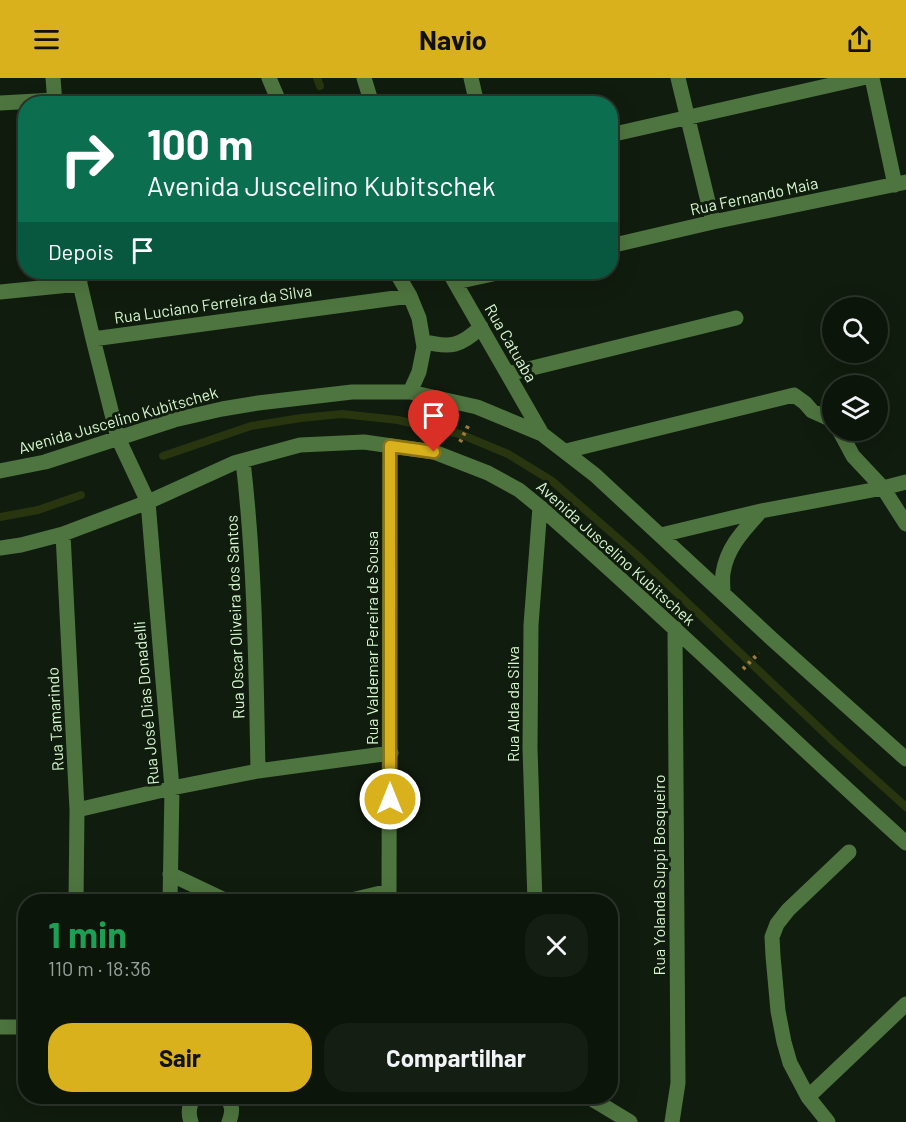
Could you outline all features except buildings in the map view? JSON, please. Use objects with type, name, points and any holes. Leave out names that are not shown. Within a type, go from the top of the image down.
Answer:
[{"type":"street","points":[[53,78],[54,96]]},
{"type":"street","points":[[269,78],[277,96]]},
{"type":"street","points":[[364,78],[370,96]]},
{"type":"street","points":[[471,78],[475,96]]},
{"type":"street","points":[[678,78],[713,222]]},
{"type":"street","points":[[618,133],[862,78]]},
{"type":"street","points":[[872,78],[900,184]]},
{"type":"street","points":[[0,103],[18,103]]},
{"type":"street","name":"Rua Fernando Maia","points":[[618,244],[713,222],[900,184]]},
{"type":"street","points":[[0,292],[73,279]]},
{"type":"street","points":[[79,279],[118,438],[148,502]]},
{"type":"street","points":[[400,279],[419,318],[424,347],[410,392]]},
{"type":"street","name":"Rua Catuaba","points":[[453,279],[542,434]]},
{"type":"street","name":"Rua Luciano Ferreira da Silva","points":[[93,339],[410,296]]},
{"type":"street","points":[[508,374],[736,318]]},
{"type":"street","points":[[423,341],[439,346],[455,345],[470,338],[481,327]]},
{"type":"street","name":"Avenida Juscelino Kubitschek","points":[[0,471],[45,462],[174,420],[258,403],[352,392],[410,392],[477,407],[542,434],[595,475],[906,759]]},
{"type":"street","points":[[566,452],[794,395],[812,411],[822,416]]},
{"type":"street","points":[[844,441],[853,456],[883,488],[906,524]]},
{"type":"street","name":"Avenida Juscelino Kubitschek","points":[[0,548],[63,534],[148,502],[234,463],[300,444],[364,442],[434,452],[488,473],[519,490],[540,507],[675,628],[817,763],[906,843]]},
{"type":"street","name":"Rua Valdemar Pereira de Sousa","points":[[389,894],[390,446]]},
{"type":"street","name":"Rua Oscar Oliveira dos Santos","points":[[243,461],[252,563],[258,771]]},
{"type":"street","points":[[661,535],[761,511],[906,482]]},
{"type":"street","name":"Rua José Dias Donadelli","points":[[148,502],[172,788],[170,894]]},
{"type":"street","name":"Rua Alda da Silva","points":[[535,894],[531,636],[540,507]]},
{"type":"street","points":[[723,593],[723,573],[730,548],[761,511]]},
{"type":"street","name":"Rua Tamarindo","points":[[63,534],[77,810],[76,894]]},
{"type":"street","name":"Rua Yolanda Suppi Bosqueiro","points":[[672,1122],[678,1083],[675,628]]},
{"type":"street","points":[[77,810],[258,771],[391,753]]},
{"type":"street","points":[[828,1122],[808,1096],[790,1063],[778,1011],[772,937],[777,924],[788,910],[849,852]]},
{"type":"street","points":[[170,874],[212,894]]},
{"type":"street","points":[[808,1096],[906,1004]]},
{"type":"street","points":[[0,1027],[18,1027]]},
{"type":"street","points":[[190,1104],[188,1114],[191,1122]]},
{"type":"street","points":[[230,1104],[235,1119]]},
{"type":"street","points":[[600,1104],[630,1122]]},
{"type":"path","points":[[459,444],[468,427]]},
{"type":"path","points":[[738,674],[761,650]]},
{"type":"waterway","points":[[317,78],[320,86]]},
{"type":"waterway","points":[[163,456],[251,426],[342,414],[398,420],[460,434],[508,454],[552,481],[636,554],[906,807]]},
{"type":"waterway","points":[[0,517],[38,510],[81,495]]},
{"type":"route","points":[[390,799],[390,446],[434,452]]}]
